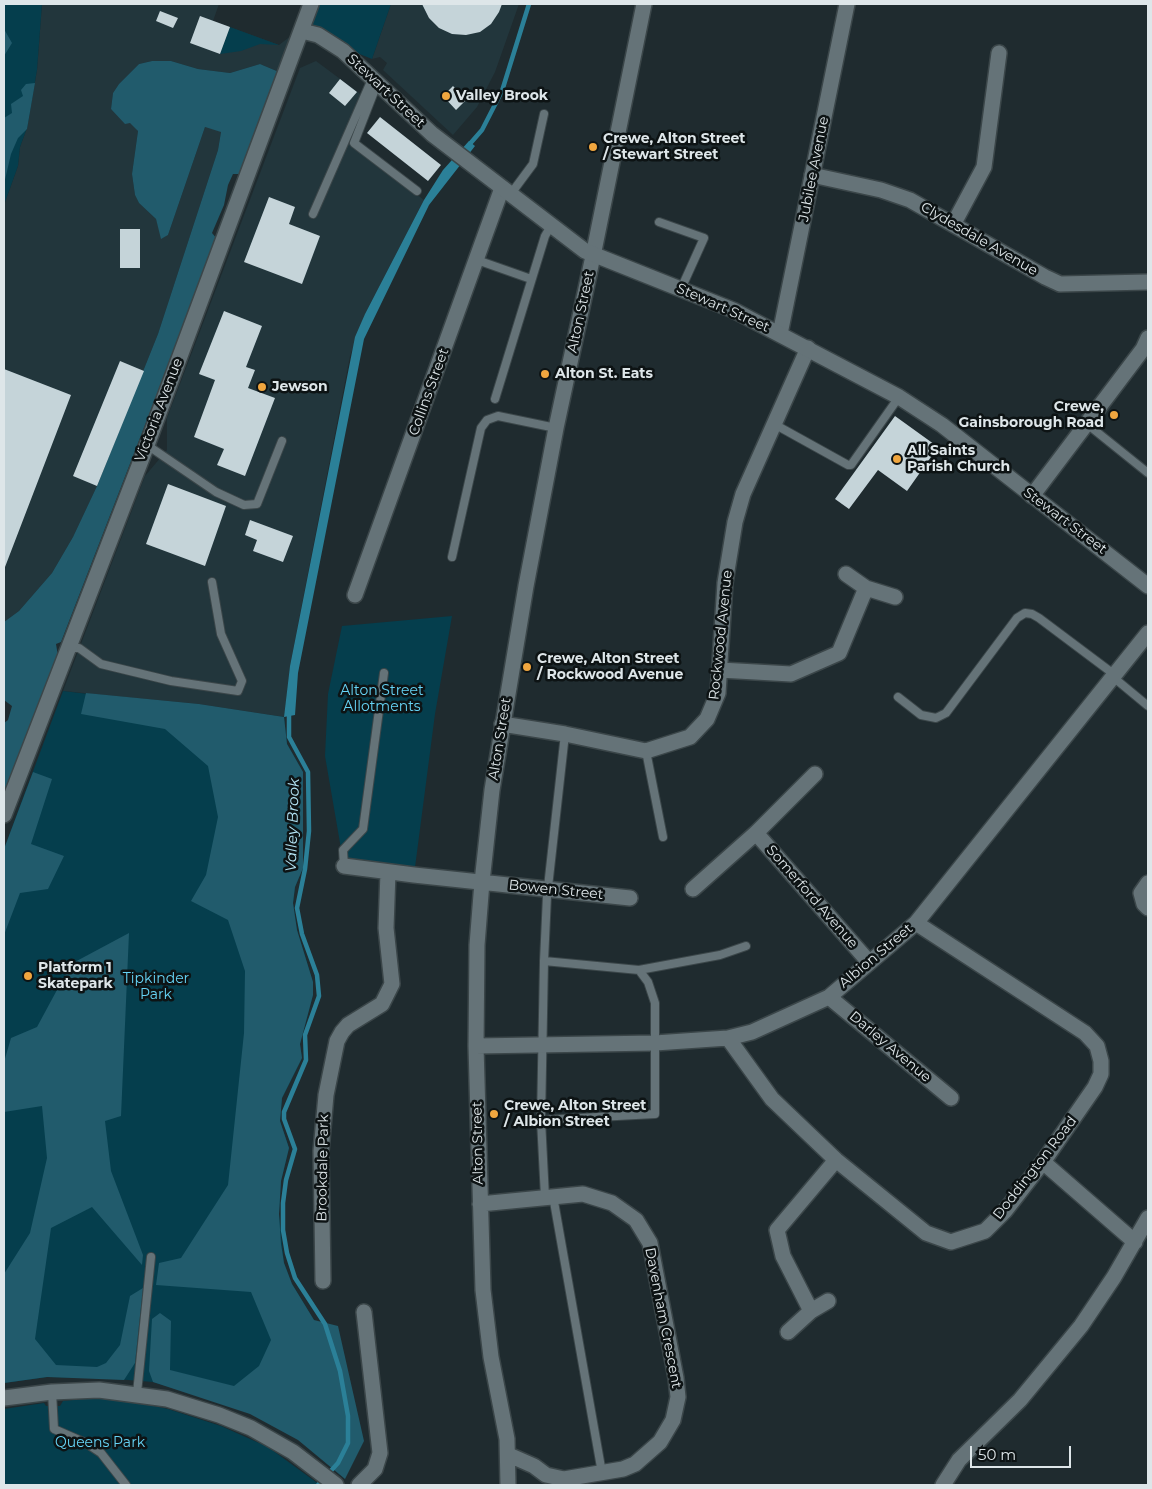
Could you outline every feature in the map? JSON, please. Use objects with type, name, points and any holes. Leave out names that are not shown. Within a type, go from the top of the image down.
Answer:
[{"type":"street","name":"Victoria Avenue","points":[[4,815],[68,643],[146,445],[302,31],[310,4]]},
{"type":"street","name":"Alton Street","points":[[508,1485],[509,1455],[487,1327],[480,1204],[476,1046],[477,945],[482,882],[502,724],[556,428],[594,256],[644,4]]},
{"type":"street","name":"Jubilee Avenue","points":[[780,334],[847,4]]},
{"type":"street","name":"Stewart Street","points":[[302,31],[318,35],[331,43],[451,150],[550,226],[594,256],[626,266],[733,310],[899,397],[942,424],[1148,586]]},
{"type":"street","points":[[954,223],[984,167],[999,53]]},
{"type":"street","name":"Clydesdale Avenue","points":[[812,175],[895,194],[954,223],[1045,278],[1060,284],[1148,282]]},
{"type":"street","name":"Collins Street","points":[[355,595],[477,260],[506,191]]},
{"type":"street","points":[[1032,496],[1087,424],[1148,338]]},
{"type":"street","name":"Rockwood Avenue","points":[[502,724],[564,734],[646,751],[690,737],[701,727],[716,702],[720,670],[725,583],[735,522],[743,494],[808,348]]},
{"type":"street","points":[[846,574],[866,588],[895,597]]},
{"type":"street","points":[[720,670],[791,674],[838,653],[866,588]]},
{"type":"street","name":"Albion Street","points":[[476,1046],[655,1043],[728,1038],[752,1032],[829,997],[868,961],[916,923],[1148,633]]},
{"type":"street","name":"Somerford Avenue","points":[[693,890],[756,833],[815,774]]},
{"type":"street","name":"Somerford Avenue","points":[[756,833],[868,961]]},
{"type":"street","points":[[344,866],[482,882]]},
{"type":"street","name":"Brookdale Park","points":[[322,1281],[320,1151],[326,1095],[337,1041],[342,1032],[348,1025],[382,1004],[390,989],[392,974],[386,928],[388,872]]},
{"type":"street","name":"Bowen Street","points":[[482,882],[630,898]]},
{"type":"street","points":[[1148,883],[1142,890],[1142,899],[1148,908]]},
{"type":"street","name":"Doddington Road","points":[[728,1038],[772,1099],[836,1160],[926,1232],[951,1242],[984,1231],[1005,1211],[1043,1162],[1096,1087],[1101,1074],[1101,1062],[1097,1046],[1085,1033],[916,923]]},
{"type":"street","name":"Darley Avenue","points":[[829,997],[951,1098]]},
{"type":"street","points":[[811,1310],[782,1256],[777,1230],[836,1160]]},
{"type":"street","points":[[1043,1162],[1135,1242]]},
{"type":"street","name":"Davenham Crescent","points":[[480,1204],[583,1194],[612,1203],[636,1220],[650,1244],[676,1378],[678,1398],[673,1420],[660,1442],[635,1464],[623,1469],[564,1479],[546,1475],[534,1466],[509,1455]]},
{"type":"street","points":[[943,1485],[959,1460],[1020,1400],[1052,1363],[1086,1318],[1135,1242],[1148,1218]]},
{"type":"street","points":[[788,1332],[811,1310],[828,1301]]},
{"type":"street","points":[[359,1485],[375,1469],[380,1453],[364,1312]]},
{"type":"street","points":[[4,1398],[52,1392],[99,1390],[138,1394],[191,1406],[251,1428],[315,1468],[336,1484]]},
{"type":"lane","points":[[375,82],[354,143],[417,191]]},
{"type":"lane","points":[[313,214],[375,82]]},
{"type":"lane","points":[[506,191],[533,164],[544,114]]},
{"type":"lane","points":[[659,222],[704,238],[681,289]]},
{"type":"lane","points":[[495,399],[544,236],[550,226]]},
{"type":"lane","points":[[477,260],[531,279]]},
{"type":"lane","points":[[774,424],[851,465],[899,397]]},
{"type":"lane","points":[[452,557],[481,428],[488,420],[498,416],[556,428]]},
{"type":"lane","points":[[1087,424],[1148,473]]},
{"type":"lane","points":[[146,445],[209,488],[244,505],[257,504],[282,441]]},
{"type":"lane","points":[[68,643],[79,648],[102,664],[171,681],[238,691],[242,681],[221,634],[212,582]]},
{"type":"lane","points":[[898,697],[921,716],[931,718],[940,716],[946,712],[1017,618],[1025,614],[1032,614],[1114,676],[1148,706]]},
{"type":"lane","points":[[344,866],[343,850],[364,829],[384,673]]},
{"type":"lane","points":[[564,734],[548,890],[544,961],[541,1120],[549,1197],[602,1473]]},
{"type":"lane","points":[[646,751],[663,837]]},
{"type":"lane","points":[[544,961],[639,970],[720,955],[746,946]]},
{"type":"lane","points":[[541,1120],[655,1114],[655,1003],[648,982],[639,970]]},
{"type":"lane","points":[[138,1394],[151,1258]]},
{"type":"lane","points":[[52,1392],[54,1429],[86,1443],[101,1453],[126,1485]]},
{"type":"shaded area","points":[[42,4],[219,4],[213,21],[279,45],[292,35],[279,72],[260,64],[230,73],[198,69],[171,61],[152,61],[139,64],[119,84],[113,93],[111,109],[135,126],[138,131],[132,174],[135,195],[139,203],[156,219],[162,238],[168,235],[205,127],[221,131],[218,150],[158,334],[97,486],[73,537],[52,573],[19,611],[4,622],[4,205],[18,166],[20,147],[27,128],[37,70]]},
{"type":"shaded area","points":[[391,4],[519,4],[495,72],[477,107],[453,135],[383,70],[387,63],[380,57],[372,59]]},
{"type":"shaded area","points":[[4,29],[12,43],[4,56]]},
{"type":"shaded area","points":[[152,61],[171,61],[198,69],[230,73],[260,64],[279,72],[241,174],[233,174],[228,185],[224,205],[212,233],[217,239],[61,642],[56,644],[58,656],[4,799],[4,723],[8,720],[12,706],[4,700],[4,622],[19,611],[52,573],[73,537],[97,486],[158,334],[218,150],[221,132],[205,127],[168,235],[161,239],[156,219],[139,203],[135,195],[132,174],[138,131],[130,123],[125,124],[111,109],[113,93],[119,84],[139,64]]},
{"type":"shaded area","points":[[316,61],[367,99],[350,143],[424,200],[365,314],[350,356],[290,666],[284,717],[199,704],[63,691],[145,476],[167,450],[167,418],[300,68]]},
{"type":"shaded area","points":[[35,83],[27,129],[18,138],[11,154],[4,184],[4,118],[12,113],[11,104],[23,96],[21,90],[26,84]]},
{"type":"shaded area","points":[[469,141],[475,146],[429,205],[364,339],[298,673],[295,715],[284,717],[290,666],[355,337],[424,200],[443,170]]},
{"type":"shaded area","points":[[86,693],[199,704],[284,717],[287,744],[303,772],[303,868],[295,887],[293,903],[297,930],[313,982],[313,995],[300,1044],[302,1058],[282,1098],[280,1121],[289,1148],[281,1181],[279,1214],[284,1263],[292,1284],[314,1320],[338,1326],[364,1441],[345,1479],[298,1440],[250,1414],[153,1382],[149,1371],[152,1319],[160,1313],[171,1321],[170,1370],[234,1386],[259,1366],[271,1340],[251,1292],[156,1285],[159,1263],[181,1258],[228,1185],[244,1033],[245,971],[228,920],[191,901],[206,875],[218,817],[208,766],[165,729],[81,714]]},
{"type":"shaded area","points":[[33,772],[52,779],[31,844],[64,856],[48,889],[20,893],[4,935],[4,849]]},
{"type":"shaded area","points":[[129,933],[121,1116],[105,1121],[111,1171],[143,1255],[142,1265],[92,1207],[51,1228],[35,1339],[56,1365],[97,1367],[106,1363],[120,1345],[130,1296],[143,1288],[135,1363],[124,1380],[47,1377],[4,1383],[4,1274],[30,1233],[47,1158],[42,1106],[4,1112],[4,1062],[11,1038],[37,1027],[71,964]]},
{"type":"green space","points":[[4,4],[42,4],[37,70],[27,128],[20,147],[18,166],[4,205]]},
{"type":"green space","points":[[313,4],[391,4],[372,59],[302,31]]},
{"type":"green space","points":[[230,27],[279,45],[260,44],[241,51],[220,54]]},
{"type":"green space","name":"Alton Street Allotments","points":[[452,616],[435,714],[414,875],[344,866],[325,756],[328,694],[342,626]]},
{"type":"green space","name":"Tipkinder Park","points":[[63,691],[284,717],[287,744],[303,772],[303,868],[295,887],[293,903],[297,930],[313,982],[313,995],[300,1044],[302,1058],[282,1098],[280,1121],[289,1148],[281,1181],[279,1214],[284,1263],[292,1284],[314,1320],[228,1405],[153,1382],[103,1378],[47,1377],[4,1383],[4,849]]},
{"type":"green space","name":"Queens Park","points":[[121,1399],[168,1409],[221,1426],[268,1447],[320,1485],[4,1485],[4,1409],[44,1403],[46,1406],[60,1406],[63,1401]]},
{"type":"building","points":[[422,4],[502,4],[491,24],[480,32],[466,35],[452,34],[439,28],[429,18]]},
{"type":"building","points":[[160,11],[178,18],[173,28],[156,21]]},
{"type":"building","points":[[200,16],[230,27],[220,54],[190,43]]},
{"type":"building","points":[[340,79],[357,92],[345,106],[329,93]]},
{"type":"building","points":[[453,86],[466,100],[456,110],[443,96]]},
{"type":"building","points":[[380,117],[441,165],[428,181],[367,133]]},
{"type":"building","points":[[269,197],[295,207],[289,224],[320,236],[302,284],[244,262]]},
{"type":"building","points":[[120,229],[140,229],[140,268],[120,268]]},
{"type":"building","points":[[224,311],[262,326],[246,367],[255,370],[248,388],[275,398],[245,476],[217,465],[224,449],[194,437],[215,380],[199,374]]},
{"type":"building","points":[[120,361],[144,371],[97,486],[73,476]]},
{"type":"building","points":[[4,369],[71,395],[5,567],[4,567]]},
{"type":"building","name":"All Saints Parish Church","points":[[895,416],[938,447],[907,491],[878,470],[849,509],[835,499]]},
{"type":"building","points":[[168,484],[226,506],[205,566],[146,544]]},
{"type":"building","points":[[250,520],[293,536],[283,562],[253,551],[257,540],[245,535]]},
{"type":"waterway","name":"Valley Brook","points":[[468,146],[482,130],[502,91],[529,4]]},
{"type":"waterway","name":"Valley Brook","points":[[289,712],[289,737],[308,772],[309,831],[305,869],[297,908],[302,934],[317,975],[319,996],[305,1035],[306,1060],[284,1112],[284,1119],[295,1149],[286,1180],[283,1203],[283,1230],[287,1253],[295,1278],[325,1324],[340,1371],[348,1416],[348,1443],[338,1463],[318,1485]]},
{"type":"place","name":"Valley Brook","points":[[446,96]]},
{"type":"place","name":"Crewe, Alton Street / Stewart Street","points":[[593,147]]},
{"type":"place","name":"Alton St. Eats","points":[[545,374]]},
{"type":"place","name":"Jewson","points":[[262,387]]},
{"type":"place","name":"Crewe, Gainsborough Road","points":[[1114,415]]},
{"type":"place","name":"All Saints Parish Church","points":[[897,459]]},
{"type":"place","name":"Crewe, Alton Street / Rockwood Avenue","points":[[527,667]]},
{"type":"place","name":"Platform 1 Skatepark","points":[[28,976]]},
{"type":"place","name":"Crewe, Alton Street / Albion Street","points":[[494,1114]]}]
